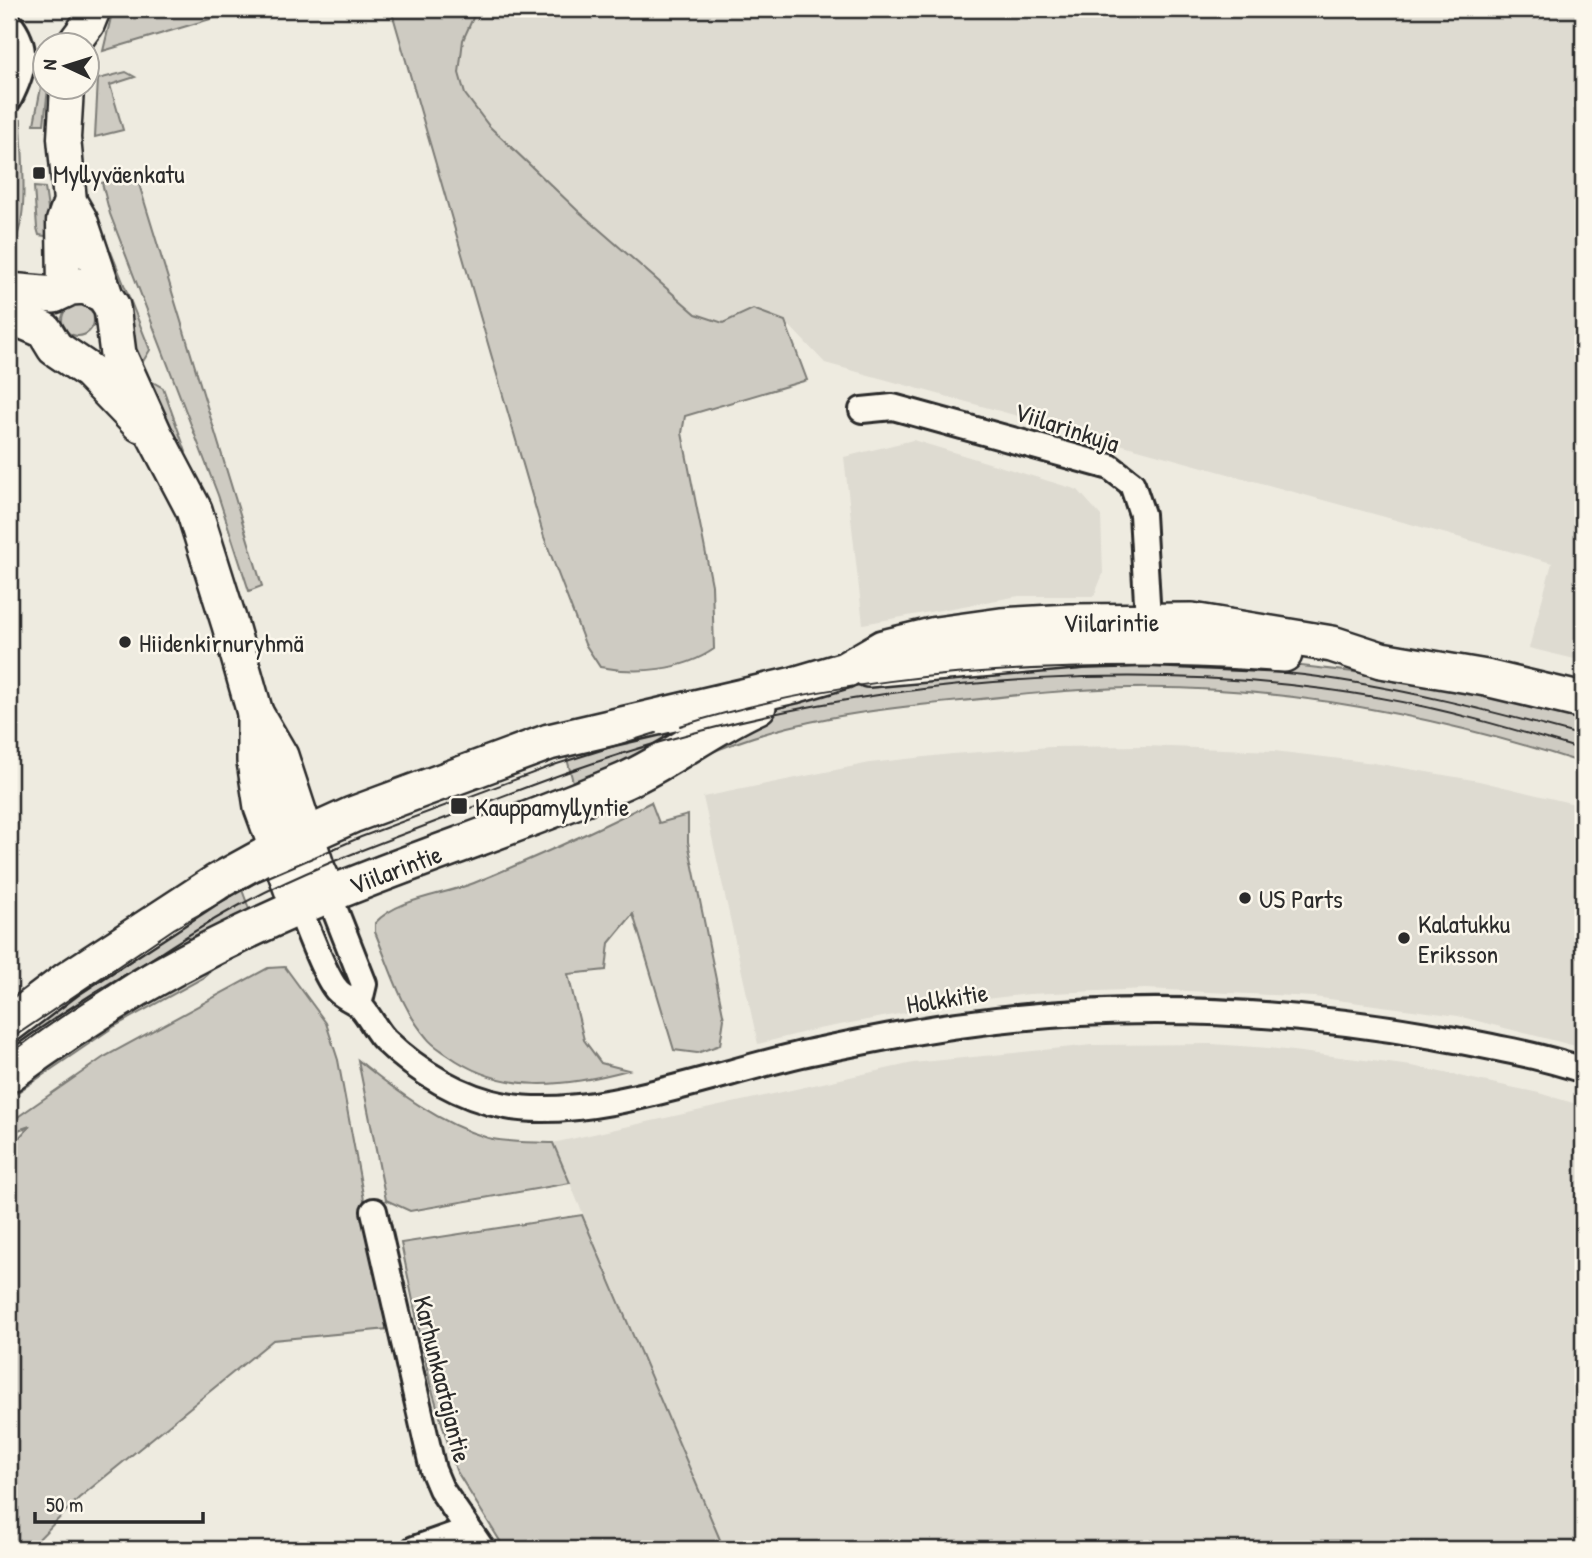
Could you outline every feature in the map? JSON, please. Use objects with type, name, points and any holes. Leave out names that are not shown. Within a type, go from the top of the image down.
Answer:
[{"type":"main road","points":[[9,290],[59,292],[78,286],[92,288],[112,314],[118,354],[154,434],[194,510],[255,713],[280,756],[292,842],[314,901]]},
{"type":"main road","points":[[9,315],[44,330],[50,343],[89,371],[127,413],[154,434]]},
{"type":"main road","name":"Viilarintie","points":[[9,1024],[67,980],[217,882],[292,842],[376,805],[549,742],[794,685],[845,670],[883,648],[936,635],[1001,626],[1149,634],[1192,621],[1332,644],[1381,660],[1486,678],[1583,701]]},
{"type":"main road","name":"Viilarintie","points":[[9,1074],[72,1029],[143,986],[314,901],[625,780],[732,718],[777,698],[794,685]]},
{"type":"street","points":[[73,32],[74,9]]},
{"type":"street","points":[[82,32],[94,9]]},
{"type":"street","points":[[9,23],[21,44],[23,57],[20,77],[9,99]]},
{"type":"street","points":[[44,330],[44,316],[59,292],[63,222],[70,201],[64,138],[66,102]]},
{"type":"street","points":[[67,356],[81,358],[94,355],[110,341],[112,314],[81,220],[70,201]]},
{"type":"street","name":"Viilarinkuja","points":[[862,410],[893,407],[1110,467],[1132,484],[1142,514],[1149,634]]},
{"type":"street","points":[[314,901],[364,984],[359,1005]]},
{"type":"street","name":"Holkkitie","points":[[314,901],[336,990],[359,1005],[387,1042],[442,1083],[472,1097],[507,1107],[566,1108],[641,1094],[816,1051],[965,1024],[1069,1014],[1173,1010],[1325,1020],[1480,1044],[1583,1070]]},
{"type":"street","name":"Karhunkaatajantie","points":[[374,1211],[427,1449],[441,1489],[475,1540]]},
{"type":"street","points":[[414,1549],[475,1540]]},
{"type":"shaded area","points":[[113,9],[244,9],[103,51]]},
{"type":"shaded area","points":[[391,9],[477,9],[463,40],[459,73],[465,94],[489,126],[577,210],[696,314],[723,323],[753,309],[785,321],[807,380],[685,416],[682,433],[712,585],[714,649],[702,656],[659,669],[614,669],[600,667],[585,644],[544,537]]},
{"type":"shaded area","points":[[477,9],[1583,9],[1583,661],[1529,648],[1552,563],[825,363],[785,321],[753,309],[723,323],[696,314],[577,210],[489,126],[465,94],[459,73],[463,40]]},
{"type":"shaded area","points":[[126,72],[135,77],[110,85],[123,130],[95,137],[97,102],[102,102],[102,78]]},
{"type":"shaded area","points":[[38,102],[46,102],[44,124],[34,124]]},
{"type":"shaded area","points":[[10,116],[21,120],[24,188],[21,224],[9,248]]},
{"type":"shaded area","points":[[135,171],[262,586],[249,591],[218,495],[110,214],[102,183]]},
{"type":"shaded area","points":[[34,187],[45,188],[52,237],[39,235]]},
{"type":"shaded area","points":[[95,251],[111,252],[150,350],[142,363],[130,369]]},
{"type":"shaded area","points":[[78,304],[89,309],[94,320],[89,331],[78,336],[67,331],[62,320],[67,309]]},
{"type":"shaded area","points":[[151,381],[163,388],[186,452],[182,455],[138,386]]},
{"type":"shaded area","points":[[913,440],[1078,490],[1101,516],[1103,574],[1094,596],[1019,596],[863,624],[844,457]]},
{"type":"shaded area","points":[[1038,659],[1275,663],[1415,679],[1583,715],[1583,763],[1472,731],[1360,707],[1303,698],[1188,688],[1067,691],[862,712],[765,733],[703,756],[734,724],[824,687]]},
{"type":"shaded area","points":[[735,704],[579,789],[576,781],[573,782],[563,743]]},
{"type":"shaded area","points":[[1145,746],[1274,751],[1374,763],[1479,781],[1583,806],[1583,1048],[1458,1016],[1314,997],[1146,989],[1029,994],[969,1001],[813,1030],[758,1044],[703,797],[870,763],[1051,747]]},
{"type":"shaded area","points":[[651,802],[659,823],[688,815],[688,842],[724,1019],[720,1045],[697,1053],[674,1050],[633,914],[609,943],[606,970],[568,974],[584,1040],[601,1063],[628,1070],[558,1083],[513,1082],[469,1068],[431,1043],[403,1001],[375,932],[375,923],[396,908],[474,883]]},
{"type":"shaded area","points":[[241,887],[252,917],[9,1058],[9,1030]]},
{"type":"shaded area","points":[[213,963],[215,967],[203,978],[115,1026],[9,1098],[9,1086]]},
{"type":"shaded area","points":[[285,967],[326,1023],[338,1060],[388,1329],[273,1340],[79,1498],[29,1549],[9,1549],[9,1148],[30,1126],[9,1133],[9,1123],[104,1057],[268,968]]},
{"type":"shaded area","points":[[1212,1044],[1269,1048],[1412,1066],[1539,1093],[1583,1106],[1583,1549],[724,1549],[553,1143],[913,1063],[1092,1045]]},
{"type":"shaded area","points":[[358,1060],[419,1105],[470,1132],[504,1141],[553,1143],[570,1183],[410,1211],[386,1200]]},
{"type":"shaded area","points":[[582,1215],[724,1549],[505,1549],[456,1470],[430,1383],[401,1243]]},
{"type":"tram line","points":[[680,726],[783,699],[889,681],[1050,668],[1179,667],[1254,670],[1375,686],[1583,736]]},
{"type":"tram line","points":[[9,1055],[57,1020],[190,934],[240,905],[319,867],[516,791],[639,748],[783,712],[867,697],[1040,679],[1213,679],[1298,686],[1381,698],[1483,721],[1583,750]]},
{"type":"tram line","points":[[9,1040],[175,928],[259,881],[361,837],[557,764],[656,733]]},
{"type":"place","name":"Myllyväenkatu","points":[[39,173]]},
{"type":"place","name":"Hiidenkirnuryhmä","points":[[125,642]]},
{"type":"place","name":"Kauppamyllyntie","points":[[459,806]]},
{"type":"place","name":"US Parts","points":[[1245,898]]},
{"type":"place","name":"Kalatukku Eriksson","points":[[1404,938]]}]
